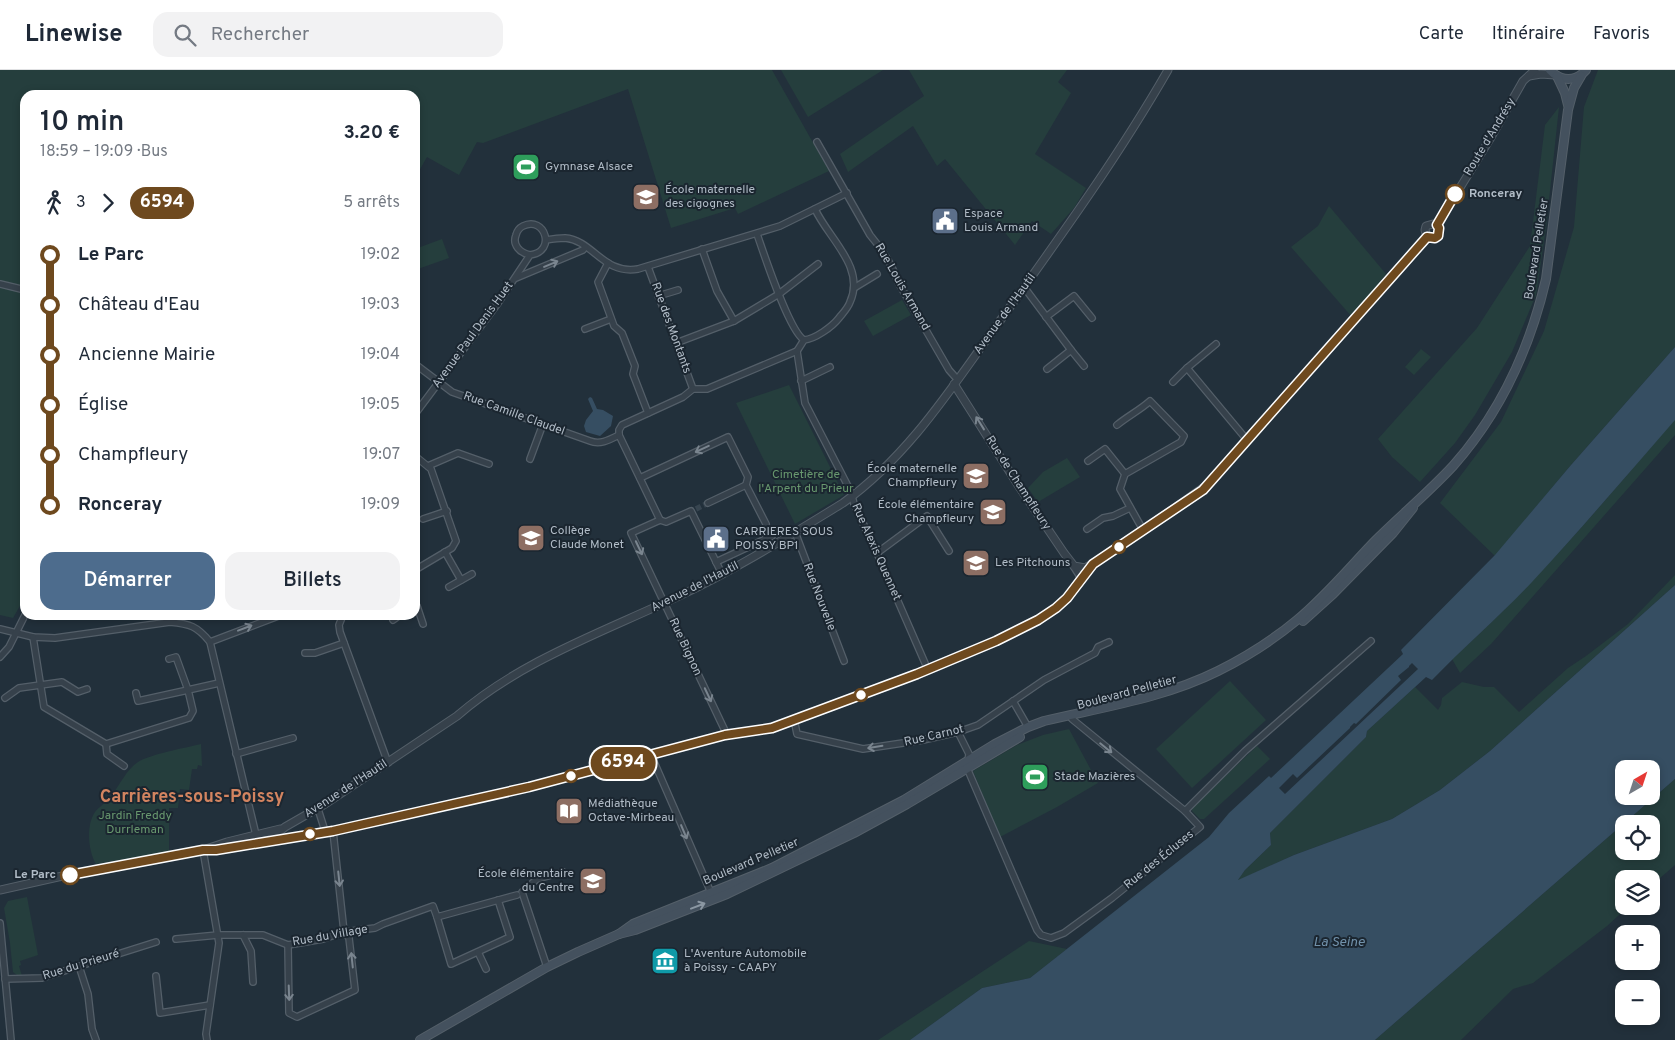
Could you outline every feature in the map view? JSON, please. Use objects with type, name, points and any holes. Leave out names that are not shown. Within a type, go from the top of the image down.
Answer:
[{"type":"main road","points":[[1554,74],[1569,79],[1583,73]]},
{"type":"main road","name":"Boulevard Pelletier","points":[[420,1040],[547,968],[619,934],[635,930],[712,896],[746,886],[854,833],[907,804],[967,765],[995,744],[1028,727],[1044,721],[1165,693],[1193,683],[1244,657],[1300,617],[1404,512],[1416,504],[1452,466],[1484,425],[1506,389],[1536,318],[1546,279],[1568,110],[1574,88],[1583,73]]},
{"type":"main road","name":"Boulevard Pelletier","points":[[1554,74],[1566,93],[1568,110]]},
{"type":"main road","name":"Boulevard Pelletier","points":[[967,765],[1030,732],[1072,719],[1166,696],[1220,675],[1247,660],[1315,612],[1409,516],[1416,504]]},
{"type":"street","name":"Avenue de l'Hautil","points":[[285,827],[318,809],[457,716],[476,699],[523,671],[579,642],[722,574],[795,532],[862,490],[898,456],[956,382],[1118,153],[1168,70]]},
{"type":"street","name":"Route d'Andrésy","points":[[203,850],[216,850],[329,831],[529,787],[727,735],[772,728],[928,670],[996,641],[1038,620],[1064,601],[1091,565],[1203,490],[1427,237],[1435,238],[1438,236],[1439,228],[1437,225],[1524,81],[1535,70]]},
{"type":"street","points":[[1528,76],[1554,74]]},
{"type":"street","name":"Rue Louis Armand","points":[[818,142],[870,235],[894,269],[898,282],[956,382]]},
{"type":"street","points":[[530,255],[522,252],[516,246],[515,237],[520,228],[529,224],[539,227],[546,240],[566,238],[585,247],[616,268],[629,271],[648,267],[780,226],[847,193]]},
{"type":"street","points":[[722,574],[693,510],[666,522],[660,520],[619,435],[619,430],[622,425],[683,397],[693,389],[707,389],[797,351],[804,340],[810,339],[836,322],[850,303],[854,288],[852,271],[846,257],[824,226],[815,209]]},
{"type":"street","points":[[757,234],[779,294],[798,335],[804,340]]},
{"type":"street","name":"Avenue Paul Denis Huet","points":[[420,407],[516,278],[530,255],[534,255],[542,249],[546,240]]},
{"type":"street","points":[[516,278],[583,250],[585,247]]},
{"type":"street","points":[[702,249],[716,291],[734,321]]},
{"type":"street","points":[[608,263],[598,282],[614,326],[622,332],[635,366],[633,374],[648,413]]},
{"type":"street","points":[[676,343],[734,321],[779,294],[818,264]]},
{"type":"street","name":"Rue des Montants","points":[[648,267],[693,389]]},
{"type":"street","points":[[854,288],[877,274]]},
{"type":"street","points":[[0,284],[20,289]]},
{"type":"street","points":[[1024,288],[1084,366]]},
{"type":"street","points":[[658,296],[678,290]]},
{"type":"street","points":[[1046,317],[1074,296],[1092,318]]},
{"type":"street","points":[[585,329],[611,319]]},
{"type":"street","points":[[1173,382],[1216,344]]},
{"type":"street","points":[[1047,369],[1071,350]]},
{"type":"street","name":"Rue Alexis Quennet","points":[[797,351],[805,404],[851,492],[928,670]]},
{"type":"street","points":[[801,381],[830,367]]},
{"type":"street","name":"Rue Camille Claudel","points":[[420,368],[452,392],[596,443],[619,435]]},
{"type":"street","points":[[1187,368],[1246,440]]},
{"type":"street","name":"Rue de Champfleury","points":[[956,382],[1020,488],[1072,564]]},
{"type":"street","points":[[1117,425],[1130,414],[1139,411],[1150,401],[1184,436],[1182,442],[1125,474],[1120,489],[1143,530]]},
{"type":"street","points":[[530,460],[543,424]]},
{"type":"street","points":[[640,478],[728,437],[748,477],[746,484],[766,524]]},
{"type":"street","points":[[1088,461],[1105,449],[1125,474]]},
{"type":"street","points":[[428,466],[458,453],[489,464]]},
{"type":"street","points":[[420,460],[431,469],[456,541],[452,548],[420,567]]},
{"type":"street","points":[[708,503],[746,484]]},
{"type":"street","points":[[1087,529],[1103,518],[1113,516],[1130,508]]},
{"type":"street","points":[[423,519],[447,511]]},
{"type":"street","points":[[877,553],[927,516],[949,551]]},
{"type":"street","name":"Rue Bignon","points":[[660,520],[631,533],[727,735]]},
{"type":"street","name":"Rue Nouvelle","points":[[795,532],[844,661]]},
{"type":"street","name":"Avenue de l'Hautil","points":[[716,562],[771,534],[775,544]]},
{"type":"street","points":[[445,552],[462,580]]},
{"type":"street","points":[[1072,564],[1081,568],[1091,565]]},
{"type":"street","points":[[1072,564],[1079,574],[1080,580]]},
{"type":"street","points":[[449,587],[472,574]]},
{"type":"street","points":[[420,615],[423,624]]},
{"type":"street","points":[[0,657],[9,647],[22,620]]},
{"type":"street","points":[[210,642],[258,620]]},
{"type":"street","points":[[341,620],[339,625],[344,643],[388,763]]},
{"type":"street","points":[[0,629],[33,637],[55,638],[170,622],[187,624],[202,632],[210,642],[256,836]]},
{"type":"street","points":[[33,637],[44,707],[106,744],[189,718],[193,711],[188,690],[176,657],[169,659]]},
{"type":"street","name":"Rue des Écluses","points":[[958,732],[969,754],[967,765],[1037,930],[1041,935],[1051,938],[1064,933],[1112,898],[1200,827],[1185,811],[1246,751],[1371,641]]},
{"type":"street","name":"Rue Carnot","points":[[794,719],[797,734],[863,749],[923,740],[958,732],[978,724],[1044,680],[1095,652],[1098,647],[1108,642]]},
{"type":"street","points":[[305,653],[315,653],[344,643]]},
{"type":"street","points":[[6,698],[19,688],[40,684],[62,682],[78,692],[87,689]]},
{"type":"street","points":[[136,693],[138,701],[219,683]]},
{"type":"street","points":[[1013,701],[1028,727]]},
{"type":"street","points":[[1072,719],[1185,811]]},
{"type":"street","points":[[236,754],[293,738]]},
{"type":"street","points":[[106,744],[107,754],[124,766]]},
{"type":"street","points":[[651,755],[712,896]]},
{"type":"street","points":[[288,945],[290,1013],[296,1017],[354,990],[349,938],[344,932],[329,831],[318,809]]},
{"type":"street","points":[[0,890],[58,877],[203,850],[285,827]]},
{"type":"street","points":[[268,841],[285,827]]},
{"type":"street","points":[[203,850],[219,943],[207,1040]]},
{"type":"street","points":[[547,968],[522,892],[537,879],[563,872]]},
{"type":"street","points":[[498,900],[510,937],[451,964],[437,917],[498,900],[518,895]]},
{"type":"street","name":"Rue du Village","points":[[176,939],[218,935],[263,935],[288,945],[323,939],[344,932],[375,928],[433,906],[437,917]]},
{"type":"street","points":[[0,923],[11,1040]]},
{"type":"street","points":[[243,935],[251,951],[252,982]]},
{"type":"street","name":"Rue du Prieuré","points":[[5,979],[42,978],[156,942]]},
{"type":"street","points":[[478,952],[486,969]]},
{"type":"street","points":[[79,966],[88,994],[92,1028],[96,1040]]},
{"type":"street","points":[[156,976],[160,1013],[210,1005]]},
{"type":"green space","points":[[0,70],[772,70],[829,171],[738,214],[735,208],[671,228],[628,89],[483,143],[477,142],[459,175],[427,157],[420,169],[420,90],[20,90],[20,606],[13,618],[0,615]]},
{"type":"green space","points":[[781,70],[883,70],[808,117]]},
{"type":"green space","points":[[909,70],[1067,70],[1058,82],[1071,93],[1035,154],[1086,188],[1074,208],[1051,234],[1032,221],[1015,245],[945,159],[937,166],[913,126],[848,172],[840,154],[924,96]]},
{"type":"green space","points":[[1598,70],[1675,70],[1675,347],[1571,465],[1495,556],[1440,503],[1501,422],[1544,331],[1574,227],[1584,107]]},
{"type":"green space","points":[[1559,107],[1546,228],[1536,295],[1512,352],[1475,415],[1455,443],[1420,482],[1392,457],[1378,439],[1477,328],[1530,246],[1545,125]]},
{"type":"green space","points":[[1329,206],[1386,274],[1352,317],[1291,247],[1318,226]]},
{"type":"green space","points":[[442,239],[449,258],[420,268],[420,247]]},
{"type":"green space","points":[[902,300],[911,315],[873,336],[864,321]]},
{"type":"green space","points":[[1421,349],[1431,357],[1414,375],[1405,367]]},
{"type":"green space","name":"Cimetière de l'Arpent du Prieur","points":[[789,385],[844,495],[795,524],[736,403]]},
{"type":"green space","points":[[1675,419],[1675,435],[1491,644],[1460,673],[1452,659],[1511,603],[1539,573],[1595,512]]},
{"type":"green space","points":[[1067,458],[1080,477],[1038,502],[1028,488],[1043,472]]},
{"type":"green space","points":[[1675,575],[1675,585],[1490,751],[1440,790],[1392,819],[1294,855],[1237,881],[1245,870],[1271,845],[1270,833],[1366,737],[1367,731],[1415,687],[1438,710],[1442,698],[1462,682],[1484,687],[1494,687],[1519,712],[1568,668],[1628,624]]},
{"type":"green space","points":[[1230,681],[1266,720],[1192,788],[1156,749]]},
{"type":"green space","name":"Stade Mazières","points":[[1069,729],[1098,783],[1000,837],[973,771],[1017,745],[1043,735]]},
{"type":"green space","name":"Jardin Freddy Durrleman","points":[[201,744],[202,766],[198,765],[197,769],[192,769],[189,790],[180,789],[178,808],[169,808],[169,852],[96,864],[91,852],[89,838],[92,817],[109,798],[130,769],[138,762],[151,756]]},
{"type":"green space","points":[[1257,746],[1270,759],[1204,819],[1200,819],[1192,811],[1193,807]]},
{"type":"green space","points":[[1675,779],[1675,865],[1660,878],[1660,870],[1615,870],[1615,915],[1619,915],[1533,983],[1513,989],[1461,1040],[1375,1040],[1615,831],[1615,860],[1660,860],[1660,815],[1634,815],[1645,805],[1660,805],[1660,792]]},
{"type":"green space","points":[[27,897],[38,955],[20,961],[21,965],[19,966],[22,976],[18,976],[13,972],[4,908],[8,901]]},
{"type":"green space","points":[[1029,941],[1067,949],[1030,978],[982,988],[910,1040],[878,1040]]},
{"type":"water","name":"La Seine","points":[[1675,347],[1675,420],[1520,595],[1432,680],[1426,677],[1367,731],[1366,737],[1270,833],[1271,845],[1245,870],[1238,880],[1294,855],[1392,819],[1440,790],[1490,751],[1675,585],[1675,779],[1660,792],[1660,760],[1615,760],[1615,805],[1645,805],[1634,815],[1615,815],[1615,831],[1375,1040],[910,1040],[982,988],[1030,978],[1209,837],[1229,813],[1269,776],[1271,778],[1403,654],[1401,650],[1495,555]],"holes":[[[1412,663],[1418,669],[1285,794],[1279,788],[1293,774],[1297,778],[1354,723],[1356,724],[1401,680],[1398,676]]]},
{"type":"water","points":[[590,397],[597,409],[613,416],[611,426],[600,436],[586,432],[584,426],[593,411],[588,399]]},
{"type":"tunnel","points":[[696,509],[708,503]]},
{"type":"tunnel","points":[[766,524],[770,533]]},
{"type":"bus line","name":"6594","points":[[70,875],[203,850],[216,850],[333,831],[595,771],[725,735],[772,728],[917,674],[996,641],[1038,620],[1056,608],[1067,598],[1091,565],[1203,490],[1427,237],[1435,238],[1438,236],[1439,228],[1437,225],[1455,194]]},
{"type":"place","name":"Gymnase Alsace","points":[[526,167]]},
{"type":"place","name":"Ronceray","points":[[1455,194]]},
{"type":"place","name":"École maternelle des cigognes","points":[[646,197]]},
{"type":"place","name":"Espace Louis Armand","points":[[945,221]]},
{"type":"place","name":"École maternelle Champfleury","points":[[976,476]]},
{"type":"place","name":"École élémentaire Champfleury","points":[[993,512]]},
{"type":"place","name":"Collège Claude Monet","points":[[531,538]]},
{"type":"place","name":"CARRIERES SOUS POISSY BP1","points":[[716,539]]},
{"type":"place","name":"Les Pitchouns","points":[[976,563]]},
{"type":"place","name":"Stade Mazières","points":[[1035,777]]},
{"type":"place","name":"Médiathèque Octave-Mirbeau","points":[[569,811]]},
{"type":"place","name":"Le Parc","points":[[70,875]]},
{"type":"place","name":"École élémentaire du Centre","points":[[593,881]]},
{"type":"place","name":"L'Aventure Automobile à Poissy - CAAPY","points":[[665,961]]},
{"type":"district","name":"Carrières-sous-Poissy","points":[[192,797]]}]
